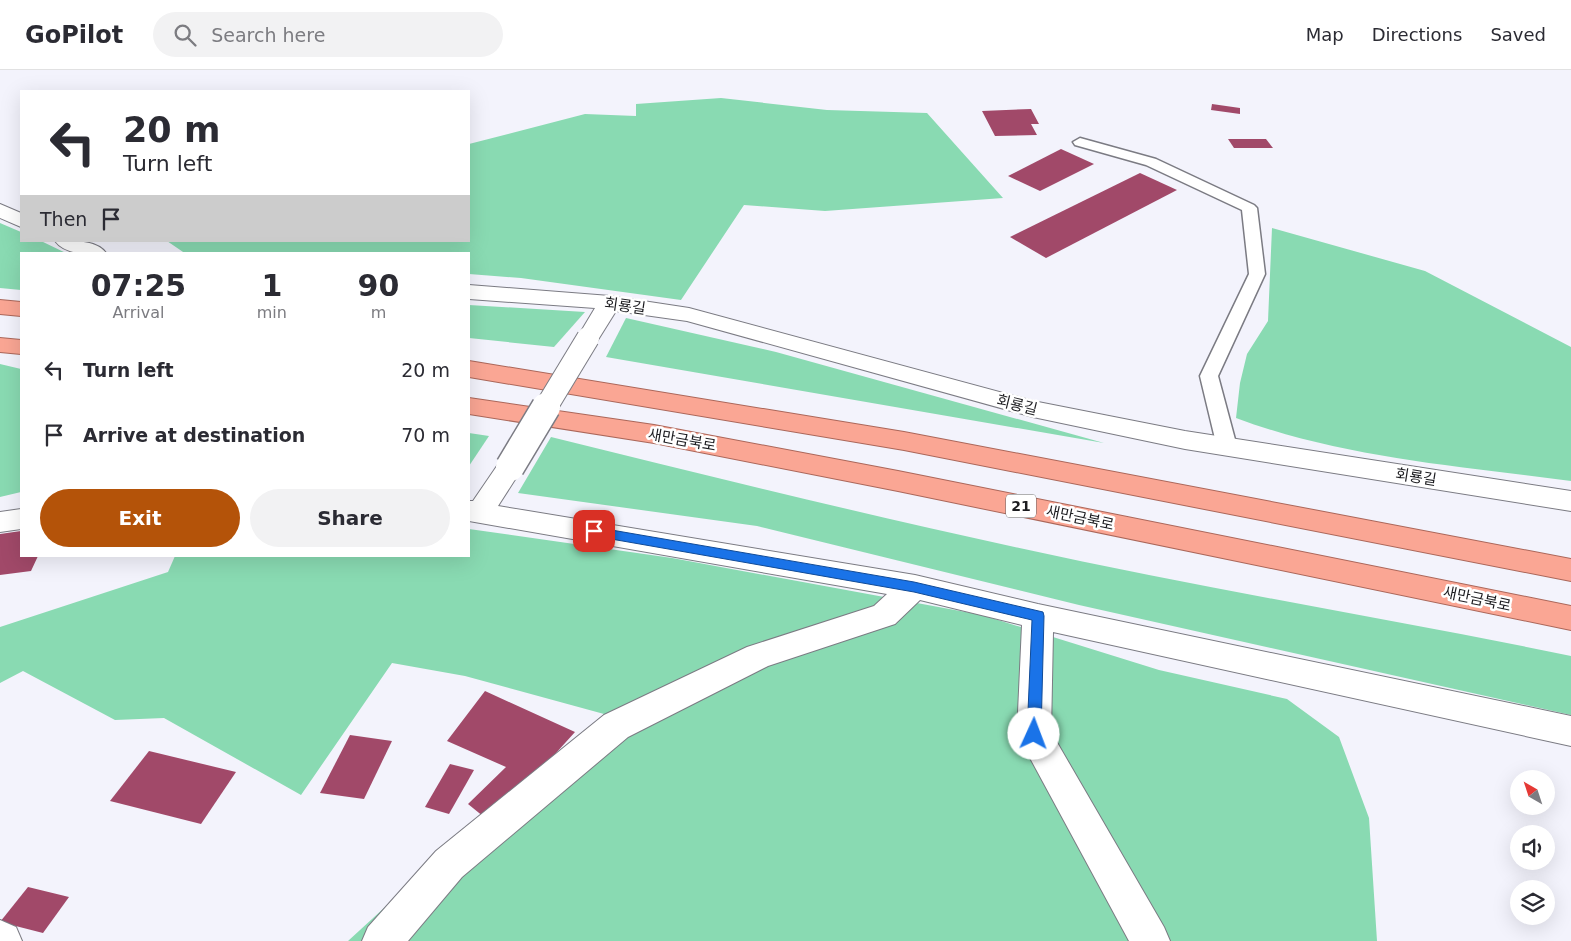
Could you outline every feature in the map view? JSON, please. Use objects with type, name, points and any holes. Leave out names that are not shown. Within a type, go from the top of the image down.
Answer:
[{"type":"highway","points":[[0,307],[20,310]]},
{"type":"highway","points":[[0,345],[20,347]]},
{"type":"highway","points":[[470,369],[904,441],[1571,570]]},
{"type":"highway","name":"새만금북로","points":[[470,406],[654,434],[889,479],[1571,618]]},
{"type":"street","points":[[0,210],[20,220]]},
{"type":"street","points":[[67,242],[92,252]]},
{"type":"street","name":"회룡길","points":[[470,292],[610,303],[689,315],[1033,410],[1185,440],[1571,501]]},
{"type":"street","points":[[610,303],[510,467],[475,511],[914,587],[1038,616],[1571,731]]},
{"type":"street","points":[[0,522],[20,519]]},
{"type":"street","points":[[382,941],[449,864],[616,726],[758,656],[884,615],[914,587]]},
{"type":"street","points":[[1038,616],[1034,734],[1150,941]]},
{"type":"lane","points":[[1080,142],[1152,162],[1249,208],[1257,274],[1209,376],[1227,447]]},
{"type":"green space","points":[[721,98],[827,110],[927,113],[1003,198],[825,211],[744,205],[681,300],[521,278],[470,274],[470,252],[183,252],[168,242],[470,242],[470,144],[585,114],[636,116],[636,104]]},
{"type":"green space","points":[[0,223],[20,232],[20,242],[43,242],[64,252],[20,252],[20,290],[0,288]]},
{"type":"green space","points":[[1272,228],[1425,271],[1571,347],[1571,481],[1359,452],[1276,432],[1236,418],[1240,383],[1247,354],[1268,321]]},
{"type":"green space","points":[[470,305],[585,312],[554,347],[470,338]]},
{"type":"green space","points":[[626,318],[776,352],[1104,443],[606,357]]},
{"type":"green space","points":[[0,364],[20,369],[20,492],[0,497]]},
{"type":"green space","points":[[470,433],[489,436],[470,464]]},
{"type":"green space","points":[[551,437],[700,474],[1074,560],[1571,656],[1571,715],[1079,605],[757,526],[518,493]]},
{"type":"green space","points":[[470,529],[672,558],[982,615],[1159,670],[1287,699],[1339,737],[1369,818],[1377,941],[348,941],[384,908],[467,849],[577,738],[604,714],[465,676],[392,663],[301,795],[164,718],[115,720],[23,671],[0,683],[0,627],[168,572],[175,557],[470,557]]},
{"type":"building","points":[[1212,104],[1240,108],[1240,114],[1211,110]]},
{"type":"building","points":[[1031,109],[1039,124],[1031,124],[1037,135],[995,136],[982,111]]},
{"type":"building","points":[[1228,139],[1266,139],[1273,148],[1234,148]]},
{"type":"building","points":[[1061,149],[1094,164],[1040,191],[1008,176]]},
{"type":"building","points":[[1140,173],[1177,190],[1046,258],[1010,237]]},
{"type":"building","points":[[20,531],[20,557],[38,557],[31,571],[0,575],[0,534]]},
{"type":"building","points":[[485,691],[575,732],[537,774],[484,817],[468,804],[506,767],[447,741]]},
{"type":"building","points":[[350,735],[392,741],[364,799],[320,793]]},
{"type":"building","points":[[149,751],[236,772],[201,824],[110,801]]},
{"type":"building","points":[[450,764],[474,770],[449,814],[425,807]]},
{"type":"building","points":[[28,887],[69,897],[43,933],[0,922]]},
{"type":"route","points":[[594,531],[914,587],[1038,616],[1034,734]]}]
